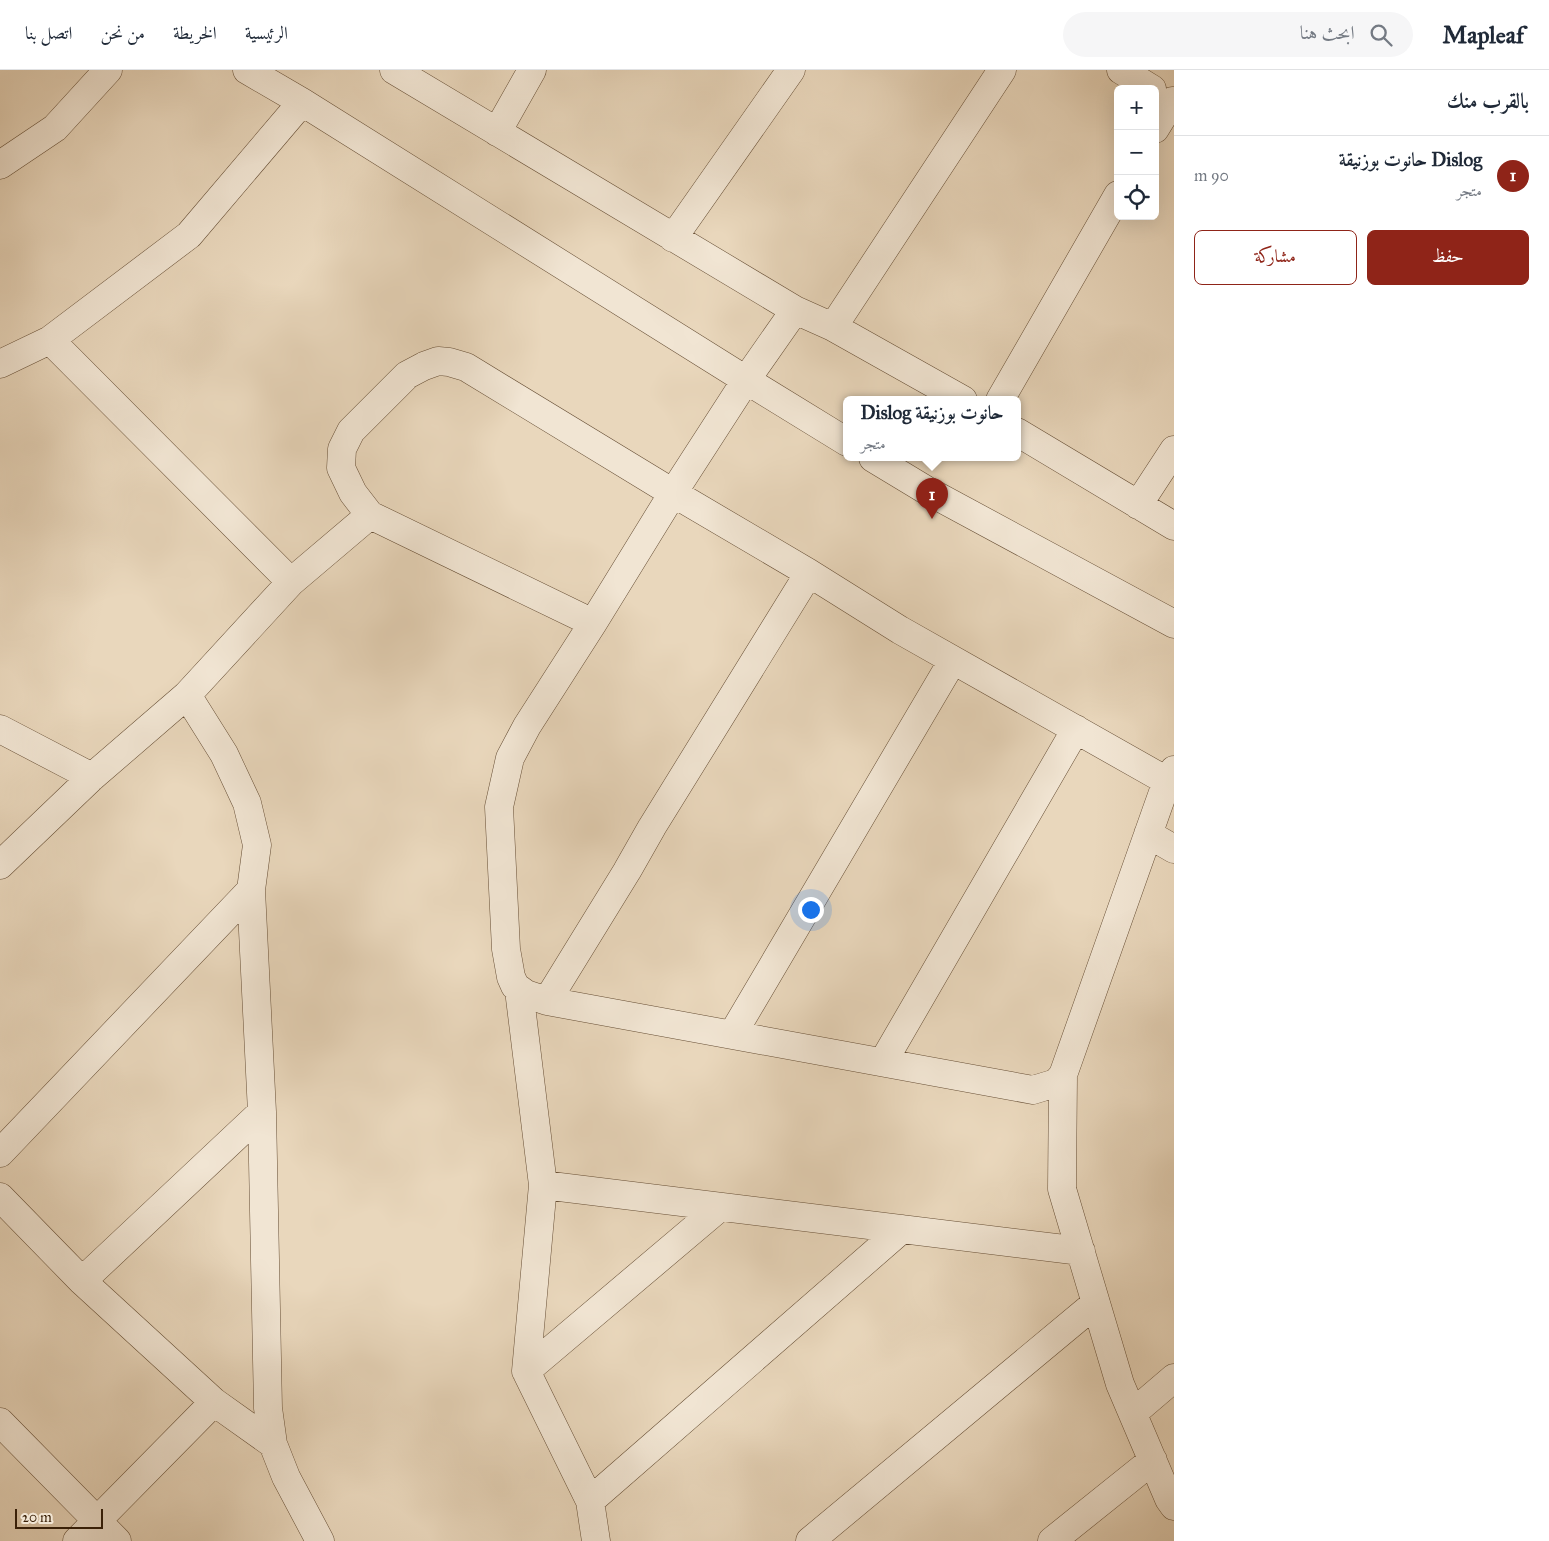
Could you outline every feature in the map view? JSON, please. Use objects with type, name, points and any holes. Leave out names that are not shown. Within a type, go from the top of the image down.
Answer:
[{"type":"street","points":[[0,165],[55,128],[108,70]]},
{"type":"street","points":[[247,70],[302,102],[843,440]]},
{"type":"street","points":[[394,70],[795,310],[833,327],[956,396]]},
{"type":"street","points":[[496,132],[532,70]]},
{"type":"street","points":[[673,238],[791,70]]},
{"type":"street","points":[[833,327],[1002,70]]},
{"type":"street","points":[[1121,70],[1163,96],[1159,112]]},
{"type":"street","points":[[0,364],[50,340],[189,235],[302,102]]},
{"type":"street","points":[[1002,396],[1114,202]]},
{"type":"street","points":[[795,310],[746,380],[673,493],[593,624],[526,726],[510,758],[499,807],[506,949],[511,977],[519,990],[547,1001],[1033,1090],[1056,1082],[1063,1074]]},
{"type":"street","points":[[50,340],[291,582]]},
{"type":"street","points":[[593,624],[370,515],[353,493],[341,468],[342,449],[351,431],[407,375],[438,361],[466,367],[953,660],[1076,729],[1170,775],[1063,1074],[1062,1189],[1120,1384],[1174,1506]]},
{"type":"street","points":[[1021,434],[1174,526]]},
{"type":"street","points":[[1138,505],[1174,450]]},
{"type":"street","points":[[879,461],[926,490],[1174,624]]},
{"type":"street","points":[[0,865],[92,777],[187,694],[291,582],[370,515]]},
{"type":"street","points":[[547,1001],[809,573]]},
{"type":"street","points":[[732,1035],[953,660]]},
{"type":"street","points":[[187,694],[224,754],[247,803],[257,845],[252,890],[262,1112],[268,1408],[273,1444],[286,1477],[320,1541]]},
{"type":"street","points":[[0,729],[92,777]]},
{"type":"street","points":[[883,1062],[1076,729]]},
{"type":"street","points":[[1148,834],[1174,849]]},
{"type":"street","points":[[0,1154],[252,890]]},
{"type":"street","points":[[519,990],[543,1186],[526,1370],[590,1502],[596,1541]]},
{"type":"street","points":[[82,1282],[262,1112]]},
{"type":"street","points":[[543,1186],[1081,1251]]},
{"type":"street","points":[[0,1197],[82,1282],[214,1402],[273,1444]]},
{"type":"street","points":[[526,1370],[720,1207]]},
{"type":"street","points":[[590,1502],[902,1229]]},
{"type":"street","points":[[810,1541],[1096,1303]]},
{"type":"street","points":[[1133,1413],[1174,1378]]},
{"type":"street","points":[[78,1541],[214,1402]]},
{"type":"street","points":[[0,1422],[117,1541]]},
{"type":"street","points":[[1052,1541],[1152,1460]]},
{"type":"place","name":"Dislog حانوت بوزنيقة","points":[[932,519]]}]
